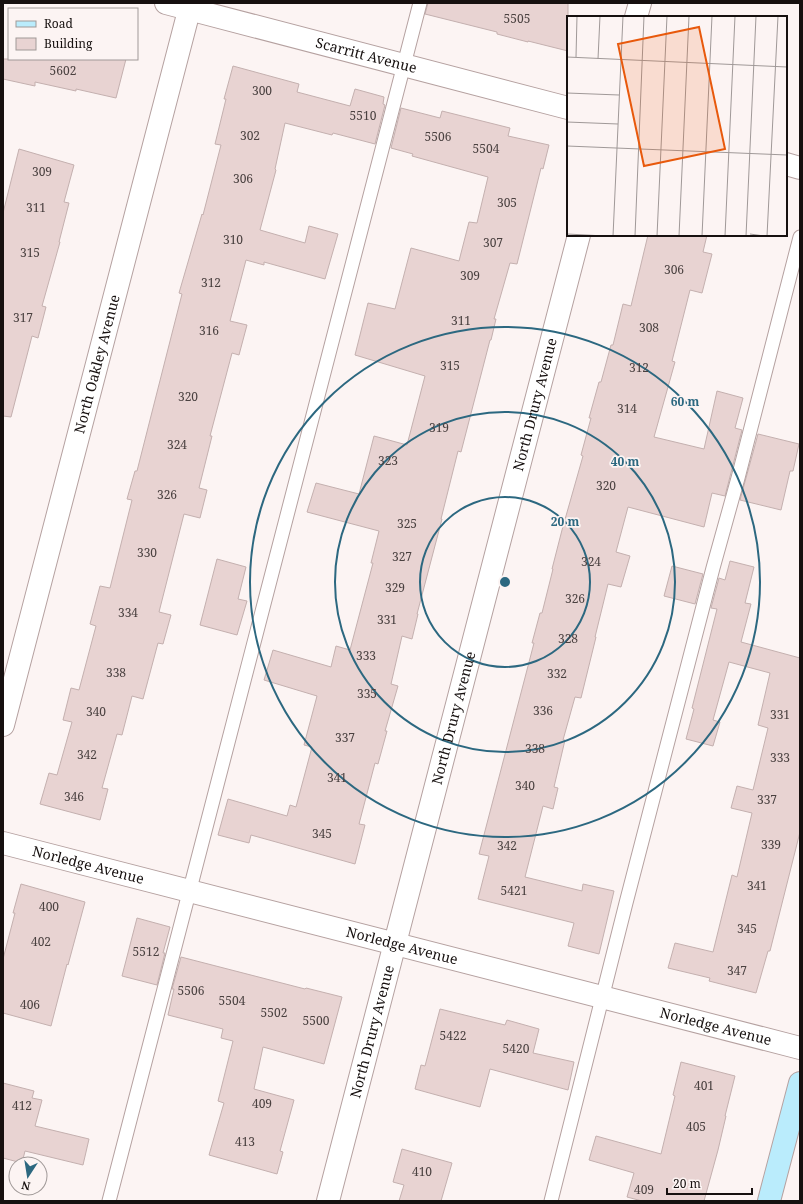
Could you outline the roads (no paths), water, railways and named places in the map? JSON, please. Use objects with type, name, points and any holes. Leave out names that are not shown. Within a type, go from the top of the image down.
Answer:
[{"type":"street","name":"Scarritt Avenue","points":[[166,3],[190,6],[404,65],[567,108]]},
{"type":"street","points":[[636,16],[640,3]]},
{"type":"street","name":"North Oakley Avenue","points":[[3,725],[190,6]]},
{"type":"street","points":[[787,164],[800,168]]},
{"type":"street","name":"North Drury Avenue","points":[[328,1201],[580,236]]},
{"type":"street","name":"Norledge Avenue","points":[[3,843],[800,1048]]},
{"type":"street","points":[[769,1201],[800,1082]]},
{"type":"lane","points":[[110,1201],[420,3]]},
{"type":"lane","points":[[551,1201],[711,576],[800,237]]}]
